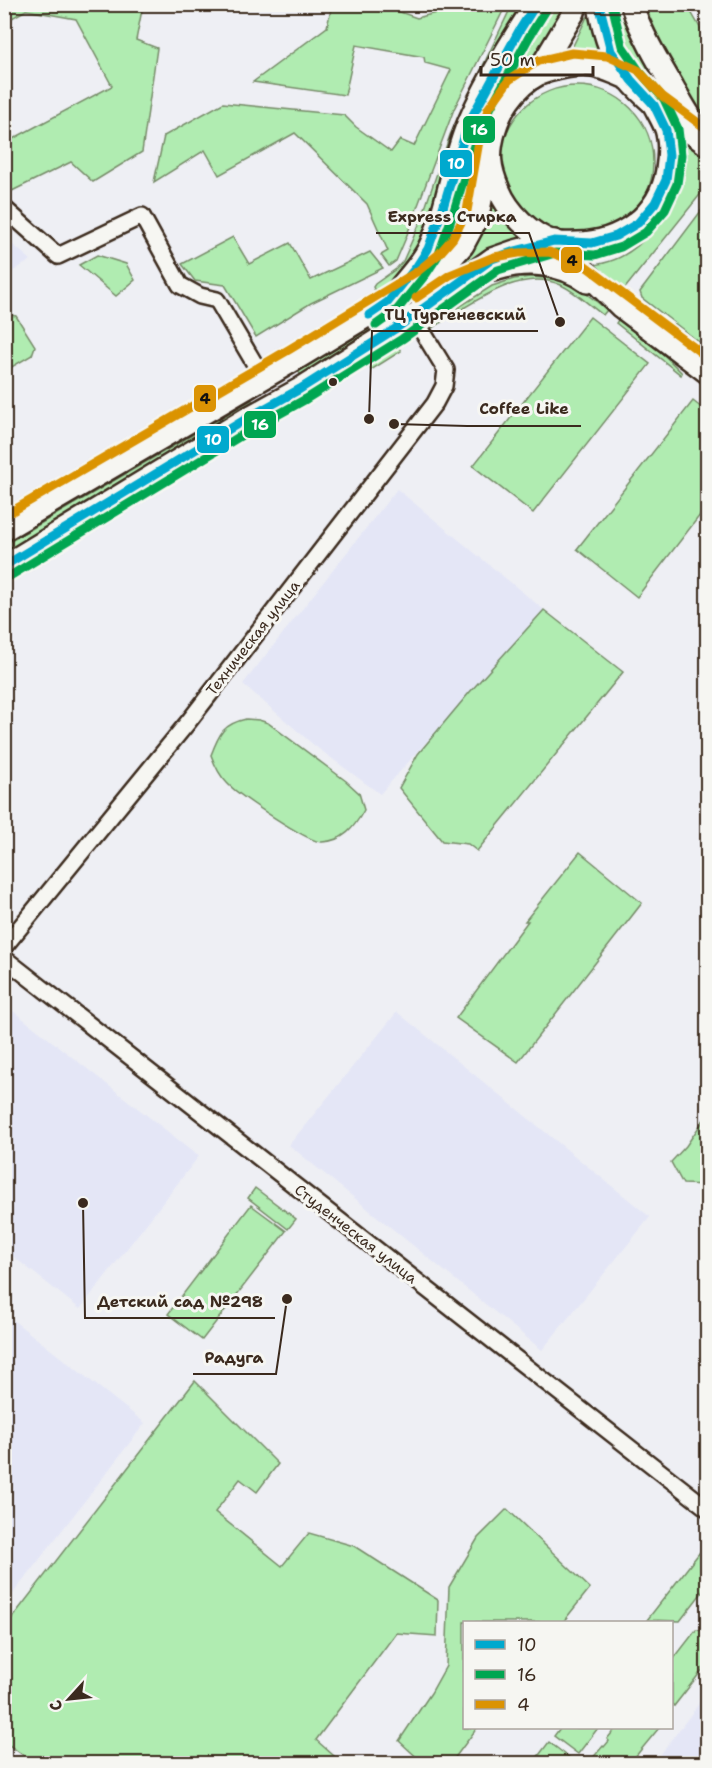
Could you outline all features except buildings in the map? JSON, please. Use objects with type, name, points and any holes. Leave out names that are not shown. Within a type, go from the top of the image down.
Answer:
[{"type":"main road","points":[[388,302],[428,249],[442,211],[468,123],[536,4]]},
{"type":"main road","points":[[530,81],[574,12],[576,4]]},
{"type":"main road","points":[[598,4],[611,51],[631,80],[654,105],[708,145]]},
{"type":"main road","points":[[631,4],[652,52],[698,129],[708,139]]},
{"type":"main road","points":[[4,530],[425,281],[447,263],[463,245],[478,215],[489,160],[490,143],[499,114],[517,89],[543,72],[572,64],[603,67],[631,80]]},
{"type":"main road","points":[[4,566],[236,425],[277,403],[413,316],[456,286],[475,269],[492,259],[554,242],[592,243],[616,236],[638,223],[655,203],[666,180],[669,155],[666,130],[654,105]]},
{"type":"main road","points":[[489,160],[492,174],[504,202],[521,222],[554,242],[621,308]]},
{"type":"main road","points":[[456,286],[497,269],[519,265],[546,264],[576,274],[708,373]]},
{"type":"main road","points":[[263,378],[277,403]]},
{"type":"street","points":[[4,208],[58,256],[142,216],[180,285],[200,296],[217,300],[263,378]]},
{"type":"street","name":"Техническая улица","points":[[4,947],[189,721],[435,403],[444,387],[446,370],[413,316]]},
{"type":"street","name":"Студенческая улица","points":[[4,958],[708,1509]]},
{"type":"shaded area","points":[[5,238],[31,260],[4,276]]},
{"type":"shaded area","points":[[397,489],[544,610],[380,794],[315,746],[243,684]]},
{"type":"shaded area","points":[[4,1004],[199,1156],[80,1309],[5,1250]]},
{"type":"shaded area","points":[[397,1012],[650,1217],[542,1350],[289,1145]]},
{"type":"shaded area","points":[[5,1314],[145,1423],[4,1604]]},
{"type":"shaded area","points":[[707,1693],[707,1763],[654,1763],[683,1725]]},
{"type":"green space","points":[[5,4],[143,5],[136,40],[157,48],[142,152],[93,182],[71,162],[12,191],[5,184],[5,143],[112,86],[76,19],[26,10],[5,22]]},
{"type":"green space","points":[[332,5],[380,5],[417,18],[443,11],[446,5],[506,5],[454,109],[405,240],[396,261],[389,266],[381,255],[388,251],[367,204],[295,133],[219,175],[205,150],[154,182],[164,136],[223,103],[344,115],[356,127],[391,152],[400,140],[414,146],[451,70],[425,63],[424,57],[356,45],[345,95],[253,82],[327,27]]},
{"type":"green space","points":[[512,5],[525,5],[459,128],[440,178],[425,229],[395,276],[377,295],[373,287],[375,284],[403,261],[421,220],[450,135]]},
{"type":"green space","points":[[545,5],[566,5],[560,23],[524,71],[489,106],[486,105]]},
{"type":"green space","points":[[611,5],[625,5],[679,114],[654,92],[639,75],[627,56],[620,41]]},
{"type":"green space","points":[[640,5],[687,5],[707,40],[707,126],[693,109]]},
{"type":"green space","points":[[587,17],[590,19],[602,60],[567,58]]},
{"type":"green space","points":[[577,86],[606,92],[619,99],[630,109],[640,120],[647,133],[653,162],[647,191],[640,204],[630,215],[619,225],[606,232],[577,238],[548,232],[535,225],[524,215],[514,204],[507,191],[501,162],[507,133],[514,120],[524,109],[535,99],[548,92]]},
{"type":"green space","points":[[674,135],[707,159],[707,186],[618,297],[591,265],[622,256],[648,236],[658,224],[673,195],[679,171],[680,157]]},
{"type":"green space","points":[[467,146],[471,147],[474,191],[462,235],[426,271]]},
{"type":"green space","points":[[490,202],[521,236],[463,271],[399,317],[396,312],[442,280],[471,250],[482,229]]},
{"type":"green space","points":[[707,203],[707,348],[642,298],[640,292]]},
{"type":"green space","points":[[233,237],[249,264],[290,243],[311,280],[370,252],[383,268],[311,303],[256,337],[225,285],[195,281],[182,264]]},
{"type":"green space","points":[[97,255],[126,264],[135,280],[116,296],[79,265]]},
{"type":"green space","points":[[530,277],[554,279],[572,285],[607,310],[603,315],[561,285],[545,280],[527,280],[493,292],[430,329],[434,323],[492,286]]},
{"type":"green space","points":[[5,314],[16,316],[35,346],[32,355],[5,371]]},
{"type":"green space","points":[[590,317],[650,364],[533,513],[473,466]]},
{"type":"green space","points":[[620,317],[653,344],[682,373],[681,375],[616,323]]},
{"type":"green space","points":[[382,319],[385,324],[305,381],[298,371]]},
{"type":"green space","points":[[396,344],[401,351],[371,370],[367,363]]},
{"type":"green space","points":[[252,400],[257,408],[5,556],[4,545]]},
{"type":"green space","points":[[693,401],[707,412],[707,506],[637,597],[577,549]]},
{"type":"green space","points":[[544,610],[623,672],[477,851],[468,844],[442,841],[399,788],[418,754]]},
{"type":"green space","points":[[246,719],[268,723],[359,793],[364,810],[348,832],[336,839],[322,842],[303,835],[258,807],[224,780],[211,755],[223,731],[232,724]]},
{"type":"green space","points":[[580,852],[642,903],[518,1062],[456,1018],[528,921],[525,921]]},
{"type":"green space","points":[[707,1115],[707,1185],[683,1184],[671,1162],[686,1146]]},
{"type":"green space","points":[[255,1188],[296,1219],[288,1229],[248,1198]]},
{"type":"green space","points":[[251,1205],[286,1231],[202,1340],[168,1314]]},
{"type":"green space","points":[[195,1381],[278,1464],[257,1492],[240,1479],[215,1512],[282,1566],[309,1533],[354,1546],[438,1600],[437,1636],[396,1633],[316,1740],[342,1763],[34,1763],[5,1742],[5,1627]]},
{"type":"green space","points":[[507,1509],[590,1588],[564,1621],[463,1621],[463,1729],[476,1729],[451,1763],[423,1763],[399,1741],[446,1666],[449,1587],[478,1538]]},
{"type":"green space","points":[[707,1543],[707,1586],[680,1621],[647,1620]]},
{"type":"green space","points":[[696,1630],[707,1631],[707,1664],[674,1706],[673,1705],[673,1660]]},
{"type":"green space","points":[[559,1729],[597,1729],[578,1754],[554,1736]]},
{"type":"green space","points":[[615,1729],[658,1729],[630,1763],[590,1761],[609,1741],[607,1739]]},
{"type":"green space","points":[[549,1742],[574,1761],[572,1763],[533,1763]]},
{"type":"transit line","name":"10","points":[[369,315],[388,302],[428,249],[468,124],[536,4]]},
{"type":"transit line","name":"10","points":[[4,566],[246,419],[300,389],[395,329],[492,259],[554,241],[592,243],[616,236],[638,223],[655,203],[666,180],[669,155],[666,130],[654,105],[631,80],[611,51],[599,4]]},
{"type":"transit line","name":"16","points":[[10,576],[402,339],[498,270],[555,253],[595,255],[621,247],[646,232],[665,210],[677,184],[681,155],[678,129],[664,99],[640,72],[622,46],[612,4]]},
{"type":"transit line","name":"16","points":[[376,325],[397,310],[439,254],[479,129],[546,10]]},
{"type":"transit line","name":"4","points":[[4,516],[290,349],[418,271],[439,254],[453,238],[467,211],[479,141],[488,109],[509,80],[538,61],[572,53],[607,56],[638,70],[662,96],[708,130]]},
{"type":"transit line","name":"4","points":[[416,298],[450,275],[494,257],[549,252],[583,264],[708,358]]},
{"type":"place","name":"Express Стирка","points":[[560,322]]},
{"type":"place","name":"ТЦ Тургеневский","points":[[369,419]]},
{"type":"place","name":"Coffee Like","points":[[394,424]]},
{"type":"place","name":"Детский сад №298","points":[[83,1203]]},
{"type":"place","name":"Радуга","points":[[287,1299]]}]
